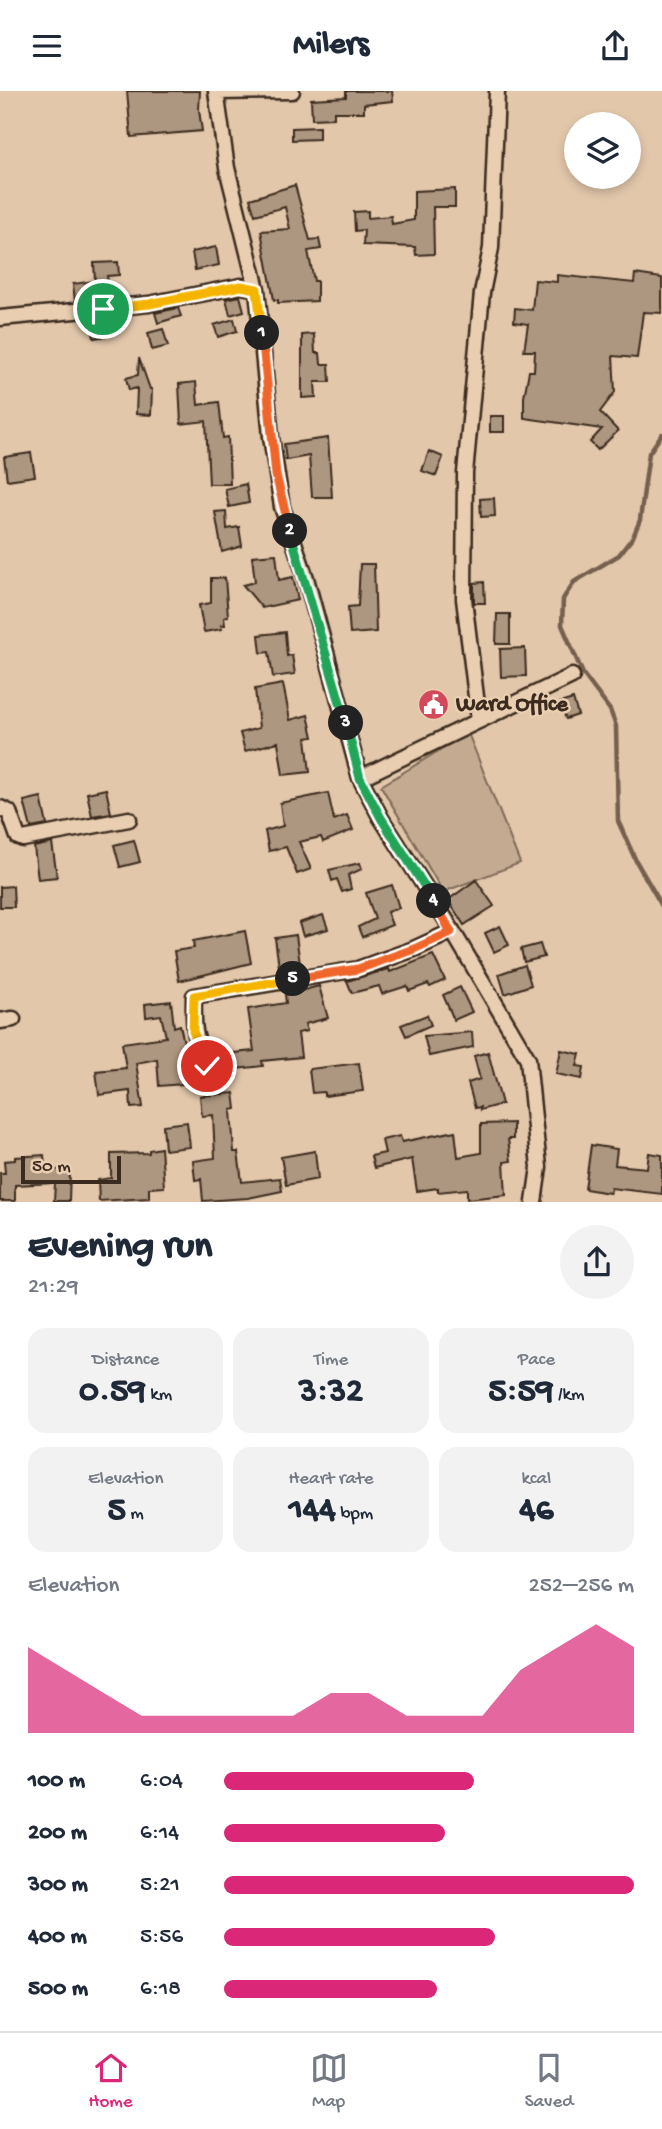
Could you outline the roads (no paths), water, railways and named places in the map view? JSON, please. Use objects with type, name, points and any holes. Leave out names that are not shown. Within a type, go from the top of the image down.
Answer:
[{"type":"street","points":[[292,91],[216,92],[227,168],[257,289],[271,437],[282,507],[306,578],[360,778],[381,818],[528,1059],[539,1167],[534,1202]]},
{"type":"street","points":[[479,721],[464,599],[465,473],[482,293],[491,248],[497,91]]},
{"type":"street","points":[[0,318],[149,304],[241,286],[257,289]]},
{"type":"street","points":[[360,778],[572,676]]},
{"type":"street","points":[[0,808],[9,812],[18,837],[23,839],[129,819]]},
{"type":"street","points":[[226,1072],[207,1066],[198,1047],[193,1031],[194,996],[358,969],[414,949],[451,932]]},
{"type":"waterway","points":[[662,434],[649,453],[640,520],[633,537],[619,555],[574,582],[563,599],[562,625],[583,674],[610,710],[616,726],[618,821],[636,861],[662,906]]},
{"type":"place","name":"Ward Office","points":[[433,705]]}]
